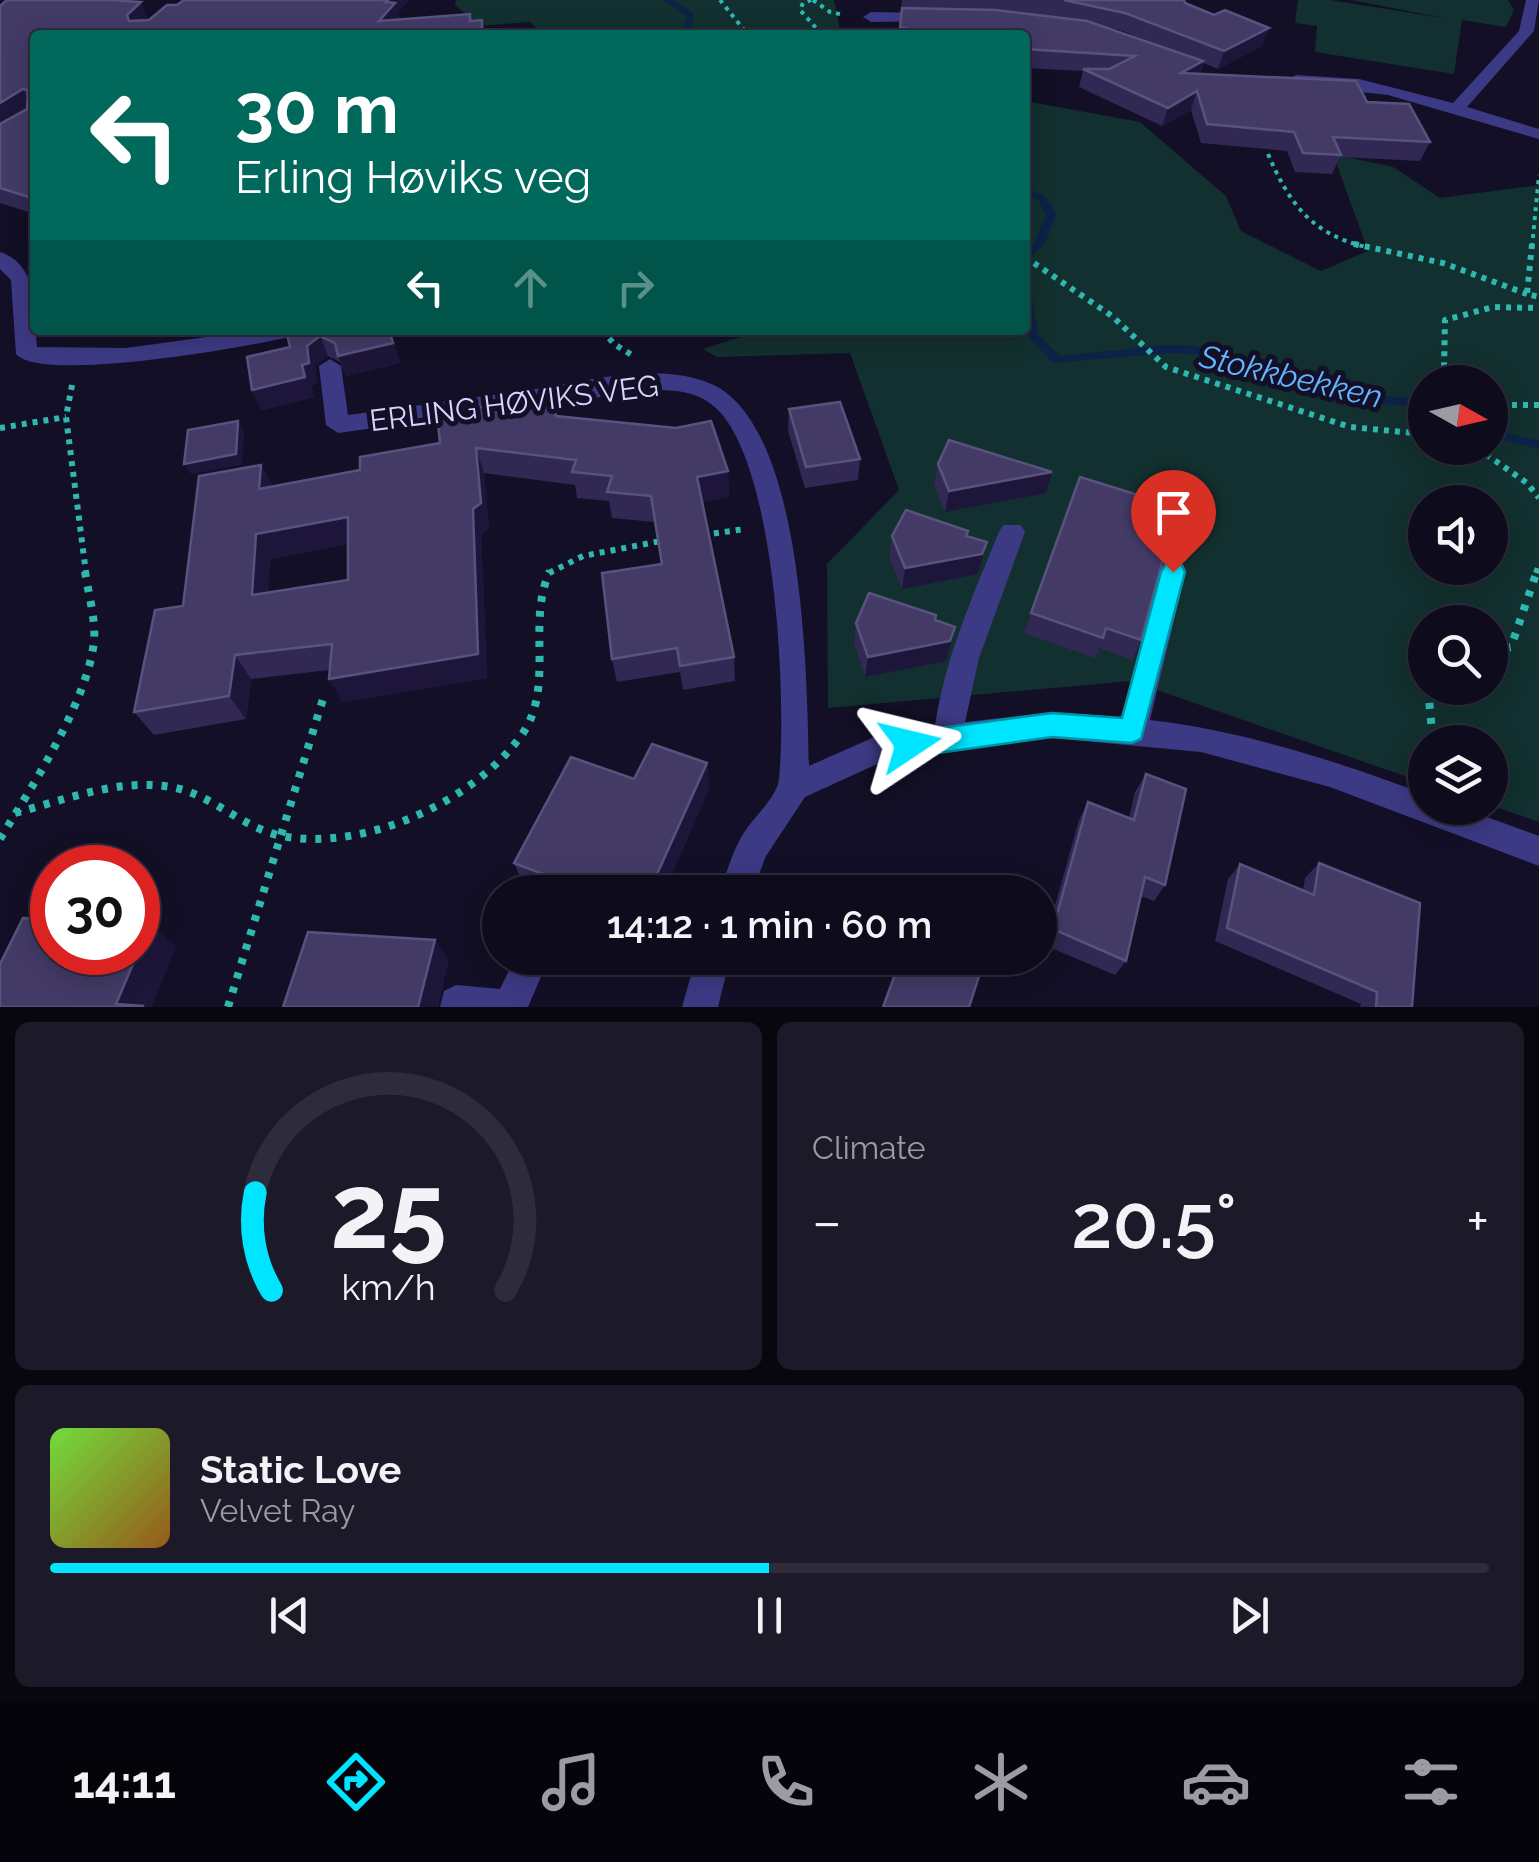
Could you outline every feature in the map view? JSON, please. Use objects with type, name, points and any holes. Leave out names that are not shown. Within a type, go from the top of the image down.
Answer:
[{"type":"street","points":[[1457,109],[1469,87],[1527,38],[1536,24],[1533,0]]},
{"type":"street","points":[[870,16],[956,19]]},
{"type":"street","points":[[1278,80],[1349,80],[1539,134]]},
{"type":"street","points":[[0,258],[21,278],[27,354],[80,359],[209,348],[268,335]]},
{"type":"street","name":"ERLING HØVIKS VEG","points":[[330,366],[338,426],[631,383],[676,382],[711,392],[731,409],[749,436],[779,524],[790,596],[794,787]]},
{"type":"street","points":[[948,737],[950,709],[969,642],[1012,532]]},
{"type":"street","points":[[1132,730],[1173,572]]},
{"type":"street","points":[[742,875],[753,847],[794,787],[872,752],[948,737],[1052,725],[1201,739],[1330,773],[1539,851]]},
{"type":"street","points":[[510,1007],[524,975]]},
{"type":"street","points":[[700,1007],[708,975]]},
{"type":"street","points":[[456,1003],[502,1007]]},
{"type":"path","points":[[720,0],[744,30]]},
{"type":"path","points":[[811,30],[816,28],[800,10],[803,3],[812,0],[830,12],[870,16]]},
{"type":"path","points":[[1268,154],[1282,191],[1305,218],[1333,240],[1432,260],[1539,298]]},
{"type":"path","points":[[1527,294],[1539,175]]},
{"type":"path","points":[[1030,260],[1139,340],[1166,368],[1238,388],[1295,412],[1366,430],[1408,433]]},
{"type":"path","points":[[1444,365],[1445,320],[1493,307],[1539,308]]},
{"type":"path","points":[[0,838],[52,754],[84,677],[94,640],[66,417],[72,398],[71,379],[80,359]]},
{"type":"path","points":[[1508,403],[1539,406]]},
{"type":"path","points":[[0,428],[66,417]]},
{"type":"path","points":[[1495,465],[1534,488],[1539,498]]},
{"type":"path","points":[[690,537],[779,524]]},
{"type":"path","points":[[15,813],[114,787],[143,784],[202,795],[282,836],[313,837],[381,828],[426,810],[472,784],[523,732],[534,710],[540,652],[539,595],[550,570],[583,556],[673,539]]},
{"type":"path","points":[[1508,648],[1539,565]]},
{"type":"path","points":[[228,1007],[323,700]]},
{"type":"green space","points":[[456,0],[834,0],[840,30],[538,30],[530,22],[480,26],[455,5]]},
{"type":"green space","points":[[1298,0],[1330,0],[1449,19],[1351,0],[1508,0],[1514,10],[1506,27],[1462,20],[1454,74],[1315,52],[1317,26],[1295,23]]},
{"type":"green space","points":[[1030,102],[1140,122],[1226,196],[1241,231],[1321,271],[1368,251],[1333,154],[1393,167],[1440,198],[1539,185],[1539,822],[1508,811],[1508,725],[1408,725],[1408,777],[1131,681],[828,708],[827,564],[899,490],[850,353],[717,357],[703,349],[746,335],[1030,335]]},
{"type":"building","points":[[7,0],[141,2],[127,15],[129,21],[149,20],[167,5],[184,0],[388,0],[395,3],[379,21],[470,14],[470,21],[482,20],[482,30],[30,30],[30,197],[0,188],[0,124],[27,109],[28,90],[23,89],[0,103],[0,6]]},
{"type":"building","points":[[1064,0],[1184,0],[1214,15],[1225,10],[1269,28],[1224,51],[1125,13]]},
{"type":"building","points":[[902,8],[996,10],[1087,21],[1203,61],[1181,73],[1356,81],[1367,102],[1409,104],[1430,142],[1333,137],[1341,155],[1303,153],[1294,132],[1207,124],[1197,91],[1168,108],[1083,69],[1109,69],[1135,56],[1030,49],[1030,30],[900,28]]},
{"type":"building","points":[[287,335],[391,335],[393,343],[338,356],[335,343],[320,336],[307,346],[309,363],[302,365],[305,377],[252,390],[247,357],[290,347]]},
{"type":"building","points":[[552,395],[556,416],[676,428],[711,421],[728,471],[697,477],[734,657],[680,666],[677,648],[612,659],[602,573],[662,564],[651,496],[607,492],[612,476],[572,472],[576,460],[476,448],[481,503],[473,509],[478,654],[329,679],[332,644],[235,655],[229,696],[134,712],[155,610],[183,606],[199,476],[261,465],[259,489],[360,470],[360,457],[440,443],[437,414]],"holes":[[[348,517],[348,580],[252,595],[256,534]]]},
{"type":"building","points":[[840,402],[860,459],[806,467],[789,409]]},
{"type":"building","points":[[238,421],[236,454],[184,464],[188,430]]},
{"type":"building","points":[[949,440],[1052,472],[949,491],[938,464]]},
{"type":"building","points":[[1080,477],[1177,507],[1141,640],[1106,628],[1103,638],[1031,613]]},
{"type":"building","points":[[906,510],[968,531],[966,536],[987,542],[982,554],[905,568],[892,536]]},
{"type":"building","points":[[869,593],[936,615],[935,620],[955,627],[950,641],[868,657],[856,623]]},
{"type":"building","points":[[652,744],[707,763],[657,875],[546,875],[514,863],[571,757],[634,779]]},
{"type":"building","points":[[1146,774],[1186,789],[1165,885],[1145,877],[1126,961],[1057,931],[1057,914],[1088,802],[1134,820]]},
{"type":"building","points":[[1319,863],[1420,903],[1412,1007],[1376,1007],[1377,992],[1227,928],[1240,864],[1314,895]]},
{"type":"building","points":[[23,918],[30,918],[30,975],[128,975],[116,1004],[143,1007],[0,1007],[0,964]]},
{"type":"building","points":[[308,932],[435,940],[418,1007],[283,1007]]},
{"type":"building","points":[[895,975],[979,975],[969,1007],[883,1007]]},
{"type":"waterway","name":"Stokkbekken","points":[[667,0],[691,15],[686,30]]},
{"type":"waterway","name":"Stokkbekken","points":[[1030,193],[1042,198],[1051,214],[1040,243],[1030,253]]},
{"type":"waterway","name":"Stokkbekken","points":[[1030,316],[1034,337],[1057,360],[1192,350],[1260,365],[1355,398],[1408,402]]},
{"type":"waterway","name":"Stokkbekken","points":[[1508,437],[1539,445]]},
{"type":"route","points":[[910,744],[1052,725],[1132,730],[1173,572]]}]
